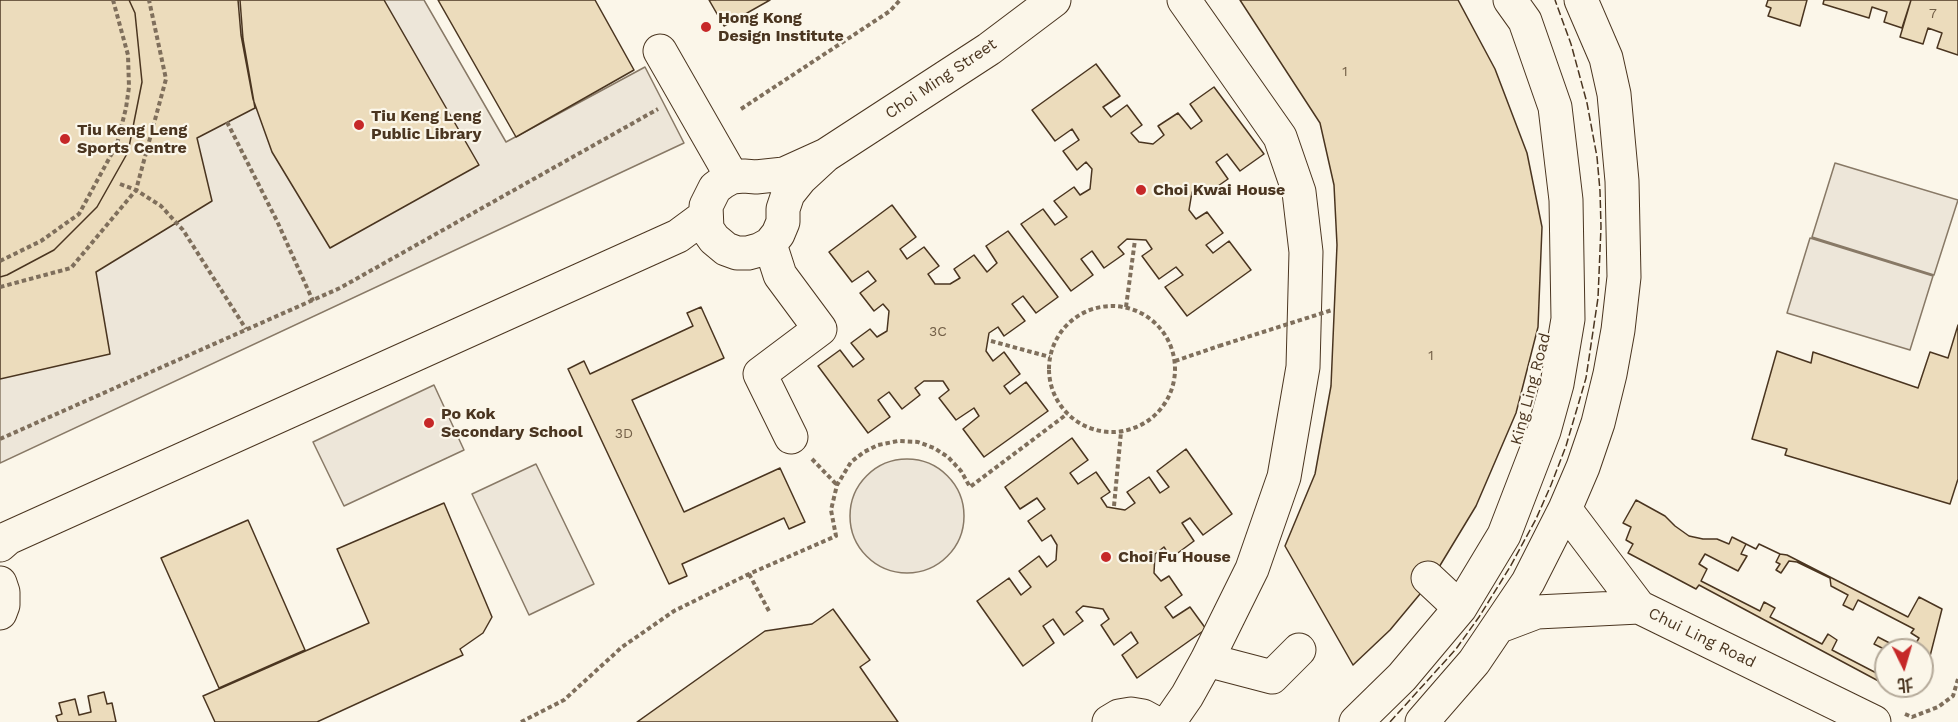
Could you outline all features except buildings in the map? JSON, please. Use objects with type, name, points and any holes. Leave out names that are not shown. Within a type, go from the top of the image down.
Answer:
[{"type":"street","name":"Choi Ming Street","points":[[732,177],[784,174],[826,155],[989,49],[1054,0]]},
{"type":"street","points":[[1169,722],[1207,660],[1252,569],[1284,477],[1303,367],[1306,252],[1299,192],[1280,137],[1184,0]]},
{"type":"street","name":"King Ling Road","points":[[1356,722],[1402,677],[1460,608],[1504,535],[1544,431],[1557,384],[1568,319],[1566,200],[1556,107],[1525,21],[1510,0]]},
{"type":"street","points":[[1422,722],[1474,662],[1528,582],[1565,509],[1587,456],[1610,374],[1624,277],[1622,181],[1614,94],[1606,58],[1581,0]]},
{"type":"street","points":[[660,51],[732,177],[715,188],[709,197],[705,216],[707,229],[714,239],[726,249],[748,253],[770,244],[780,275],[820,329],[760,374],[791,437]]},
{"type":"street","name":"Choi Ming Street","points":[[770,244],[781,228],[783,208],[788,194],[800,179],[826,155]]},
{"type":"street","points":[[0,545],[8,538],[678,236],[705,216]]},
{"type":"street","name":"Chui Ling Road","points":[[1565,509],[1639,607],[1874,722]]},
{"type":"street","points":[[1428,578],[1460,608]]},
{"type":"street","points":[[0,583],[3,599],[0,613]]},
{"type":"street","points":[[1500,626],[1536,612],[1639,607]]},
{"type":"street","points":[[1207,660],[1272,677],[1299,650]]},
{"type":"street","points":[[1109,722],[1119,716],[1131,714],[1143,716],[1154,722]]},
{"type":"path","points":[[0,261],[41,241],[79,214],[117,144],[129,87],[128,55],[113,0]]},
{"type":"path","points":[[0,287],[71,268],[136,190],[166,79],[149,0]]},
{"type":"path","points":[[741,109],[890,11],[900,0]]},
{"type":"path","points":[[0,439],[340,288],[685,94]]},
{"type":"path","points":[[227,122],[277,221],[313,301]]},
{"type":"path","points":[[120,184],[136,190],[161,206],[183,230],[246,329]]},
{"type":"path","points":[[1126,308],[1135,240]]},
{"type":"path","points":[[1106,306],[1126,308],[1144,314],[1159,327],[1170,342],[1175,361],[1175,381],[1168,399],[1156,415],[1140,427],[1121,432],[1101,432],[1082,426],[1067,414],[1055,397],[1049,377],[1050,357],[1057,338],[1069,322],[1086,311],[1106,306]]},
{"type":"path","points":[[1175,361],[1332,310]]},
{"type":"path","points":[[991,341],[1050,357]]},
{"type":"path","points":[[521,722],[564,700],[622,647],[674,611],[749,574],[836,536],[831,510],[837,485],[851,462],[878,445],[898,441],[918,442],[934,448],[948,457],[961,471],[970,487],[1067,414]]},
{"type":"path","points":[[1114,506],[1121,432]]},
{"type":"path","points":[[749,574],[770,614]]},
{"type":"path","points":[[1912,717],[1938,707],[1953,696],[1958,679]]},
{"type":"path","points":[[1953,696],[1958,698]]},
{"type":"shaded area","points":[[0,0],[424,0],[506,142],[645,67],[684,143],[0,463]]},
{"type":"shaded area","points":[[1835,163],[1958,200],[1934,275],[1812,237]]},
{"type":"shaded area","points":[[1810,238],[1933,276],[1910,350],[1787,313]]},
{"type":"shaded area","points":[[434,385],[464,450],[344,506],[313,442]]},
{"type":"shaded area","points":[[907,459],[929,464],[947,476],[959,494],[964,516],[959,538],[947,556],[929,568],[907,573],[885,568],[867,556],[855,538],[850,516],[855,494],[867,476],[885,464]]},
{"type":"shaded area","points":[[536,464],[594,584],[529,615],[472,494]]},
{"type":"fence","points":[[1390,722],[1456,649],[1510,567],[1551,485],[1566,446],[1586,378],[1598,298],[1600,191],[1597,157],[1587,103],[1571,44],[1555,0]]},
{"type":"place","name":"Hong Kong Design Institute","points":[[706,27]]},
{"type":"place","name":"Tiu Keng Leng Public Library","points":[[359,125]]},
{"type":"place","name":"Tiu Keng Leng Sports Centre","points":[[65,139]]},
{"type":"place","name":"Choi Kwai House","points":[[1141,190]]},
{"type":"place","name":"Po Kok Secondary School","points":[[429,423]]},
{"type":"place","name":"Choi Fu House","points":[[1106,557]]}]
